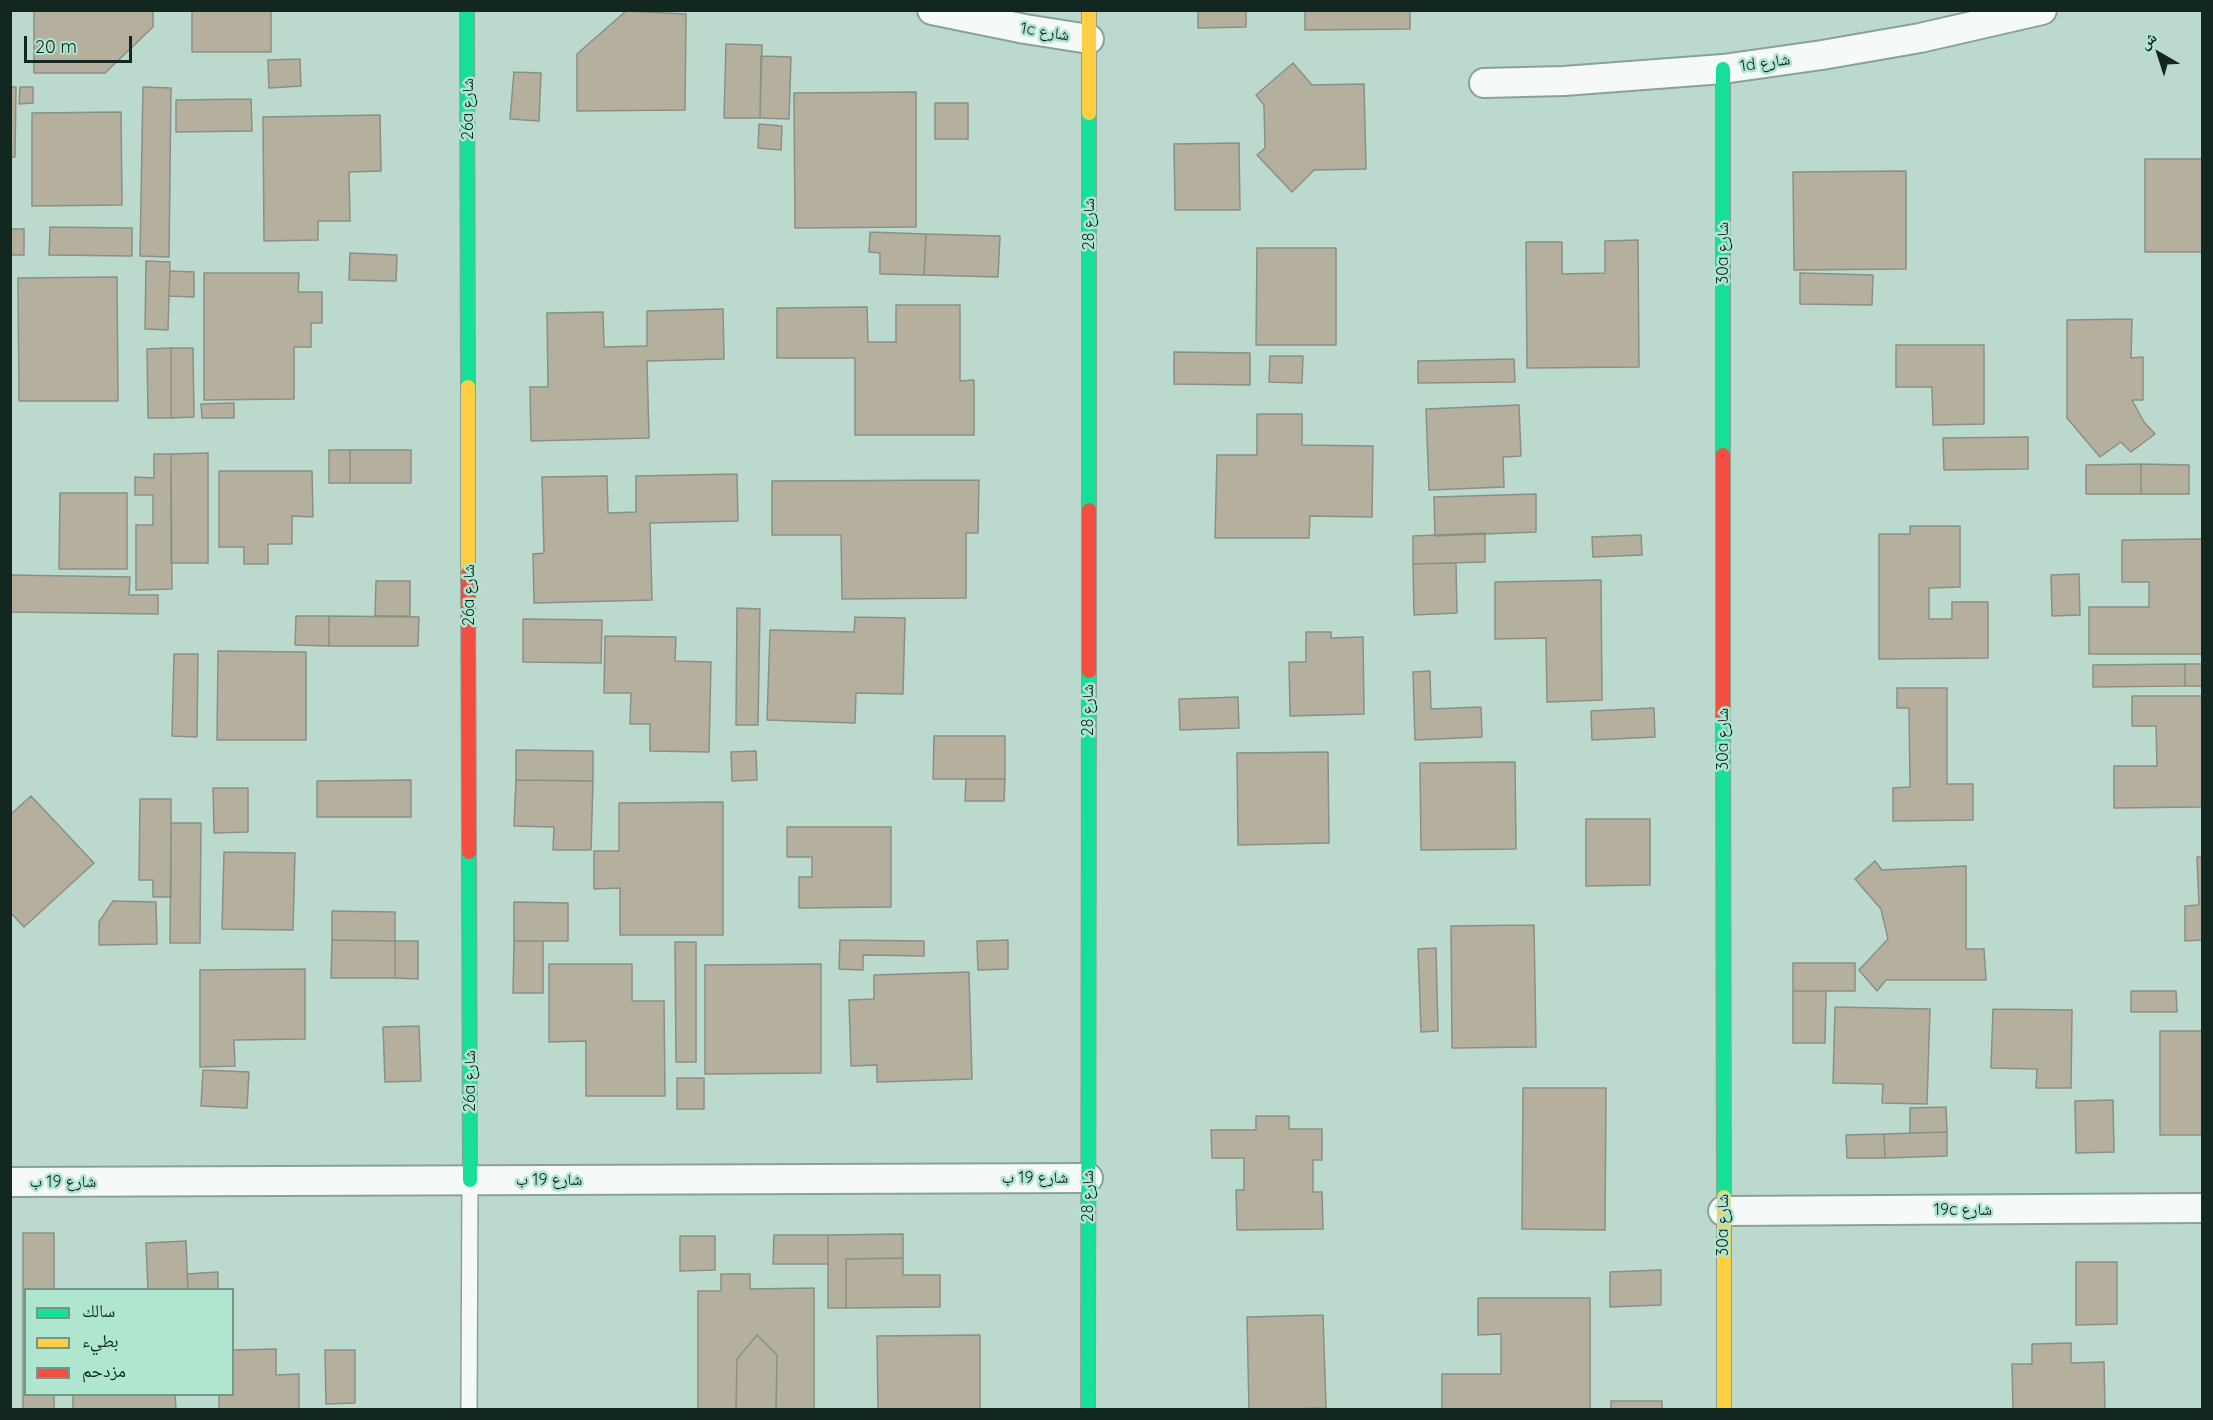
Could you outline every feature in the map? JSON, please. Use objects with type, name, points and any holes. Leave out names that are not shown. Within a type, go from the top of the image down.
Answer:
[{"type":"street","name":"26a شارع","points":[[467,10],[470,1180]]},
{"type":"street","name":"1c شارع","points":[[932,10],[1026,29],[1089,46]]},
{"type":"street","name":"شارع 28","points":[[1088,1410],[1089,10]]},
{"type":"street","name":"1d شارع","points":[[1484,83],[1564,81],[1723,69],[1920,38],[2042,10]]},
{"type":"street","name":"30a شارع","points":[[1723,69],[1724,1410]]},
{"type":"street","name":"شارع 19 ب","points":[[10,1182],[1088,1178]]},
{"type":"street","name":"19c شارع","points":[[1723,1211],[2202,1209]]},
{"type":"lane","points":[[469,1410],[470,1180]]},
{"type":"path","points":[[1089,46],[1397,66]]},
{"type":"path","points":[[10,441],[469,432]]},
{"type":"path","points":[[1723,522],[2202,516]]},
{"type":"path","points":[[1088,1276],[1724,1257]]},
{"type":"building","points":[[34,10],[153,10],[153,27],[105,73],[34,73]]},
{"type":"building","points":[[192,10],[271,10],[271,52],[192,52]]},
{"type":"building","points":[[1198,10],[1246,10],[1246,27],[1198,28]]},
{"type":"building","points":[[1305,10],[1410,10],[1410,29],[1305,30]]},
{"type":"building","points":[[626,11],[686,14],[685,110],[577,111],[577,54]]},
{"type":"building","points":[[726,44],[762,45],[760,118],[724,118]]},
{"type":"building","points":[[761,56],[791,57],[789,119],[760,118]]},
{"type":"building","points":[[300,59],[301,86],[269,88],[268,60]]},
{"type":"building","points":[[1293,63],[1312,85],[1364,84],[1366,169],[1314,170],[1292,192],[1257,155],[1265,148],[1264,105],[1256,95]]},
{"type":"building","points":[[514,72],[541,73],[539,121],[510,119]]},
{"type":"building","points":[[10,87],[16,87],[15,157],[10,157]]},
{"type":"building","points":[[20,87],[33,87],[33,103],[19,104]]},
{"type":"building","points":[[143,87],[171,88],[169,257],[140,256]]},
{"type":"building","points":[[916,92],[916,227],[795,228],[794,93]]},
{"type":"building","points":[[251,99],[252,131],[176,132],[176,100]]},
{"type":"building","points":[[935,103],[968,103],[968,139],[935,139]]},
{"type":"building","points":[[121,112],[122,205],[32,206],[32,113]]},
{"type":"building","points":[[380,115],[381,171],[349,172],[350,221],[318,221],[318,240],[264,241],[263,117]]},
{"type":"building","points":[[759,124],[782,126],[781,150],[758,148]]},
{"type":"building","points":[[1239,143],[1240,210],[1175,210],[1174,144]]},
{"type":"building","points":[[2145,159],[2202,159],[2202,252],[2145,252]]},
{"type":"building","points":[[1906,171],[1906,269],[1794,270],[1793,172]]},
{"type":"building","points":[[50,227],[132,228],[132,256],[49,255]]},
{"type":"building","points":[[10,229],[24,229],[24,255],[10,255]]},
{"type":"building","points":[[870,232],[926,234],[924,275],[880,274],[880,253],[869,252]]},
{"type":"building","points":[[926,234],[1000,236],[998,277],[924,275]]},
{"type":"building","points":[[1638,240],[1639,367],[1527,368],[1526,242],[1562,242],[1562,274],[1605,273],[1605,241]]},
{"type":"building","points":[[1257,248],[1336,248],[1336,345],[1256,345]]},
{"type":"building","points":[[350,253],[397,255],[396,281],[349,280]]},
{"type":"building","points":[[146,261],[170,262],[168,330],[145,329]]},
{"type":"building","points":[[170,271],[194,272],[194,297],[169,296]]},
{"type":"building","points":[[204,273],[299,273],[298,292],[322,292],[322,323],[311,323],[311,347],[294,347],[294,399],[204,400]]},
{"type":"building","points":[[1800,273],[1873,275],[1872,305],[1800,304]]},
{"type":"building","points":[[117,277],[118,401],[19,401],[18,278]]},
{"type":"building","points":[[896,305],[960,305],[960,381],[974,380],[974,435],[855,435],[855,358],[777,358],[777,308],[867,307],[868,342],[896,342]]},
{"type":"building","points":[[723,309],[724,359],[647,361],[649,438],[531,441],[530,387],[548,387],[547,313],[603,312],[604,347],[647,346],[647,311]]},
{"type":"building","points":[[2132,319],[2131,358],[2143,357],[2143,400],[2132,400],[2144,422],[2155,434],[2131,452],[2121,442],[2100,457],[2067,418],[2067,320]]},
{"type":"building","points":[[1896,345],[1984,345],[1984,424],[1933,425],[1932,387],[1896,387]]},
{"type":"building","points":[[171,348],[171,418],[148,418],[147,349]]},
{"type":"building","points":[[171,348],[193,348],[194,417],[171,418]]},
{"type":"building","points":[[1174,352],[1250,353],[1250,385],[1174,384]]},
{"type":"building","points":[[1270,356],[1303,356],[1302,383],[1269,382]]},
{"type":"building","points":[[1514,359],[1515,382],[1418,383],[1418,361]]},
{"type":"building","points":[[234,403],[234,418],[202,418],[201,404]]},
{"type":"building","points":[[1519,405],[1521,456],[1503,457],[1504,487],[1429,490],[1426,409]]},
{"type":"building","points":[[1257,414],[1302,414],[1302,445],[1373,446],[1372,517],[1310,516],[1309,538],[1215,538],[1217,455],[1257,455]]},
{"type":"building","points":[[2028,437],[2028,469],[1944,470],[1943,438]]},
{"type":"building","points":[[329,450],[350,450],[350,483],[329,483]]},
{"type":"building","points":[[350,450],[411,450],[411,483],[350,483]]},
{"type":"building","points":[[208,453],[208,563],[171,563],[171,454]]},
{"type":"building","points":[[154,454],[171,454],[172,589],[136,590],[136,525],[153,525],[153,495],[135,495],[135,477],[154,478]]},
{"type":"building","points":[[2141,464],[2189,465],[2189,494],[2141,494]]},
{"type":"building","points":[[2141,464],[2141,494],[2086,494],[2086,465]]},
{"type":"building","points":[[219,471],[312,471],[313,517],[292,516],[292,544],[268,544],[268,564],[244,564],[244,547],[219,547]]},
{"type":"building","points":[[737,474],[738,521],[650,523],[652,600],[534,603],[533,554],[544,553],[542,477],[607,476],[608,513],[636,512],[636,476]]},
{"type":"building","points":[[979,480],[978,533],[966,533],[966,598],[842,599],[841,535],[772,535],[772,481]]},
{"type":"building","points":[[60,493],[127,493],[127,569],[59,569]]},
{"type":"building","points":[[1536,494],[1536,532],[1435,536],[1434,497]]},
{"type":"building","points":[[1910,526],[1960,526],[1960,587],[1929,588],[1929,619],[1952,619],[1952,602],[1988,602],[1988,658],[1879,659],[1879,534],[1910,534]]},
{"type":"building","points":[[1485,533],[1485,562],[1413,564],[1413,536]]},
{"type":"building","points":[[1641,535],[1642,555],[1593,557],[1592,537]]},
{"type":"building","points":[[2202,539],[2202,654],[2089,654],[2089,607],[2149,607],[2149,582],[2122,582],[2122,540]]},
{"type":"building","points":[[1456,563],[1457,613],[1414,615],[1413,564]]},
{"type":"building","points":[[2079,574],[2080,615],[2052,616],[2051,575]]},
{"type":"building","points":[[10,575],[130,577],[129,595],[158,595],[158,614],[10,612]]},
{"type":"building","points":[[1601,580],[1602,700],[1547,702],[1546,638],[1495,639],[1495,582]]},
{"type":"building","points":[[376,581],[410,581],[410,616],[375,616]]},
{"type":"building","points":[[737,608],[760,609],[758,725],[736,725]]},
{"type":"building","points":[[296,616],[329,616],[329,646],[295,645]]},
{"type":"building","points":[[329,616],[419,617],[418,646],[329,646]]},
{"type":"building","points":[[855,617],[905,618],[903,694],[856,693],[855,723],[767,720],[770,630],[854,632]]},
{"type":"building","points":[[523,619],[602,620],[601,663],[523,662]]},
{"type":"building","points":[[1306,632],[1331,632],[1331,638],[1363,637],[1364,714],[1290,716],[1289,662],[1306,662]]},
{"type":"building","points":[[605,636],[676,637],[675,661],[711,662],[709,752],[650,751],[650,724],[630,724],[631,693],[604,693]]},
{"type":"building","points":[[218,651],[306,652],[306,740],[217,740]]},
{"type":"building","points":[[174,654],[198,654],[197,737],[172,736]]},
{"type":"building","points":[[2185,664],[2202,664],[2202,686],[2185,686]]},
{"type":"building","points":[[2185,664],[2185,686],[2093,687],[2093,665]]},
{"type":"building","points":[[1430,671],[1431,709],[1481,707],[1482,737],[1415,740],[1413,672]]},
{"type":"building","points":[[1897,688],[1947,688],[1947,784],[1973,784],[1973,820],[1893,821],[1893,788],[1910,787],[1909,708],[1897,708]]},
{"type":"building","points":[[2132,696],[2202,696],[2202,807],[2114,808],[2114,766],[2157,766],[2156,726],[2132,726]]},
{"type":"building","points":[[1238,697],[1239,728],[1180,730],[1179,699]]},
{"type":"building","points":[[1654,708],[1655,737],[1592,740],[1591,711]]},
{"type":"building","points":[[934,736],[1005,736],[1005,779],[933,779]]},
{"type":"building","points":[[516,750],[593,751],[593,781],[516,780]]},
{"type":"building","points":[[756,751],[757,780],[732,781],[731,752]]},
{"type":"building","points":[[1328,752],[1329,843],[1238,845],[1237,753]]},
{"type":"building","points":[[1515,762],[1516,849],[1421,850],[1420,763]]},
{"type":"building","points":[[966,779],[1005,779],[1004,801],[965,801]]},
{"type":"building","points":[[411,780],[411,817],[317,817],[317,781]]},
{"type":"building","points":[[516,780],[593,781],[591,850],[553,850],[554,827],[514,826]]},
{"type":"building","points":[[213,788],[248,788],[248,832],[214,833]]},
{"type":"building","points":[[31,796],[94,863],[24,927],[10,912],[10,815]]},
{"type":"building","points":[[140,799],[171,799],[171,897],[153,897],[153,880],[139,880]]},
{"type":"building","points":[[723,802],[723,935],[620,935],[620,888],[594,889],[594,851],[619,851],[619,803]]},
{"type":"building","points":[[1586,819],[1650,819],[1650,885],[1586,886]]},
{"type":"building","points":[[171,823],[201,823],[200,943],[170,943]]},
{"type":"building","points":[[787,827],[891,827],[891,907],[799,908],[799,877],[812,877],[812,857],[787,857]]},
{"type":"building","points":[[224,852],[295,853],[293,930],[222,929]]},
{"type":"building","points":[[2197,857],[2202,857],[2202,940],[2185,941],[2185,906],[2199,905]]},
{"type":"building","points":[[1875,861],[1882,870],[1966,866],[1966,949],[1984,949],[1986,980],[1886,980],[1877,991],[1859,970],[1888,939],[1881,909],[1855,879]]},
{"type":"building","points":[[113,901],[156,902],[157,944],[99,945],[99,922]]},
{"type":"building","points":[[514,902],[568,903],[568,941],[514,941]]},
{"type":"building","points":[[332,911],[395,912],[395,941],[332,940]]},
{"type":"building","points":[[1534,925],[1536,1047],[1452,1048],[1451,926]]},
{"type":"building","points":[[332,940],[395,941],[395,978],[331,978]]},
{"type":"building","points":[[840,940],[924,941],[924,956],[863,955],[863,970],[839,969]]},
{"type":"building","points":[[1008,940],[1008,969],[978,970],[977,941]]},
{"type":"building","points":[[395,941],[418,941],[418,979],[395,978]]},
{"type":"building","points":[[514,941],[543,941],[543,993],[513,993]]},
{"type":"building","points":[[675,942],[696,942],[696,1062],[676,1062]]},
{"type":"building","points":[[1436,948],[1438,1031],[1421,1032],[1418,949]]},
{"type":"building","points":[[1793,963],[1855,963],[1855,991],[1793,991]]},
{"type":"building","points":[[549,964],[632,964],[632,1001],[664,1001],[665,1096],[586,1096],[586,1041],[549,1042]]},
{"type":"building","points":[[821,964],[821,1073],[705,1074],[705,965]]},
{"type":"building","points":[[305,969],[305,1039],[234,1040],[235,1066],[200,1067],[200,970]]},
{"type":"building","points":[[969,972],[972,1079],[877,1082],[877,1065],[851,1066],[849,1000],[874,999],[874,975]]},
{"type":"building","points":[[1793,991],[1826,991],[1825,1043],[1793,1043]]},
{"type":"building","points":[[2131,991],[2176,991],[2177,1012],[2131,1012]]},
{"type":"building","points":[[1835,1007],[1930,1009],[1927,1104],[1882,1103],[1883,1084],[1833,1083]]},
{"type":"building","points":[[1993,1009],[2072,1010],[2071,1088],[2036,1088],[2037,1069],[1991,1068]]},
{"type":"building","points":[[419,1026],[421,1081],[385,1082],[383,1027]]},
{"type":"building","points":[[2160,1031],[2202,1031],[2202,1135],[2160,1135]]},
{"type":"building","points":[[203,1070],[249,1072],[247,1108],[201,1106]]},
{"type":"building","points":[[677,1078],[704,1078],[704,1109],[677,1109]]},
{"type":"building","points":[[1523,1088],[1606,1088],[1605,1230],[1522,1229]]},
{"type":"building","points":[[2113,1100],[2114,1152],[2076,1153],[2075,1101]]},
{"type":"building","points":[[1946,1107],[1947,1132],[1910,1133],[1910,1108]]},
{"type":"building","points":[[1256,1116],[1289,1116],[1289,1129],[1322,1129],[1322,1160],[1313,1160],[1313,1192],[1322,1192],[1323,1229],[1237,1230],[1236,1190],[1244,1190],[1244,1158],[1212,1158],[1211,1130],[1256,1130]]},
{"type":"building","points":[[1947,1132],[1947,1156],[1885,1158],[1884,1134]]},
{"type":"building","points":[[1884,1134],[1885,1158],[1847,1158],[1846,1135]]},
{"type":"building","points":[[23,1233],[54,1233],[54,1288],[24,1288],[24,1396],[54,1396],[54,1410],[23,1410]]},
{"type":"building","points":[[903,1234],[903,1258],[846,1259],[846,1308],[828,1308],[828,1235]]},
{"type":"building","points":[[774,1235],[828,1235],[828,1264],[773,1264]]},
{"type":"building","points":[[680,1236],[715,1236],[715,1270],[680,1271]]},
{"type":"building","points":[[186,1241],[188,1288],[148,1288],[146,1243]]},
{"type":"building","points":[[903,1258],[903,1275],[940,1275],[940,1307],[846,1308],[846,1259]]},
{"type":"building","points":[[2076,1262],[2117,1262],[2117,1324],[2076,1325]]},
{"type":"building","points":[[1661,1270],[1661,1305],[1610,1307],[1610,1272]]},
{"type":"building","points":[[218,1272],[218,1288],[188,1288],[187,1274]]},
{"type":"building","points":[[721,1274],[750,1274],[750,1289],[814,1288],[814,1410],[776,1410],[777,1355],[757,1335],[737,1359],[736,1410],[698,1410],[698,1291],[721,1291]]},
{"type":"building","points":[[1478,1298],[1590,1298],[1590,1410],[1442,1410],[1442,1374],[1501,1374],[1501,1334],[1478,1335]]},
{"type":"building","points":[[1323,1315],[1326,1408],[1249,1410],[1247,1317]]},
{"type":"building","points":[[757,1335],[777,1355],[776,1410],[736,1410],[737,1359]]},
{"type":"building","points":[[980,1335],[980,1410],[878,1410],[877,1336]]},
{"type":"building","points":[[2071,1343],[2071,1363],[2104,1362],[2105,1410],[2013,1410],[2012,1364],[2032,1364],[2032,1344]]},
{"type":"building","points":[[276,1349],[276,1375],[299,1374],[299,1410],[219,1410],[219,1396],[234,1396],[234,1350]]},
{"type":"building","points":[[325,1350],[355,1350],[355,1403],[326,1404]]},
{"type":"building","points":[[73,1396],[175,1396],[176,1410],[73,1410]]},
{"type":"building","points":[[1611,1401],[1662,1401],[1662,1410],[1611,1410]]},
{"type":"traffic: fast","points":[[467,10],[468,387]]},
{"type":"traffic: fast","points":[[1723,69],[1723,455]]},
{"type":"traffic: fast","points":[[1089,113],[1089,510]]},
{"type":"traffic: fast","points":[[1088,1410],[1089,671]]},
{"type":"traffic: fast","points":[[1723,717],[1724,1197]]},
{"type":"traffic: fast","points":[[469,852],[470,1180]]},
{"type":"traffic: slow","points":[[1089,10],[1089,113]]},
{"type":"traffic: slow","points":[[468,387],[468,573]]},
{"type":"traffic: slow","points":[[1724,1197],[1724,1410]]},
{"type":"traffic: jam","points":[[1723,455],[1723,717]]},
{"type":"traffic: jam","points":[[1089,510],[1089,671]]},
{"type":"traffic: jam","points":[[468,573],[469,852]]}]
